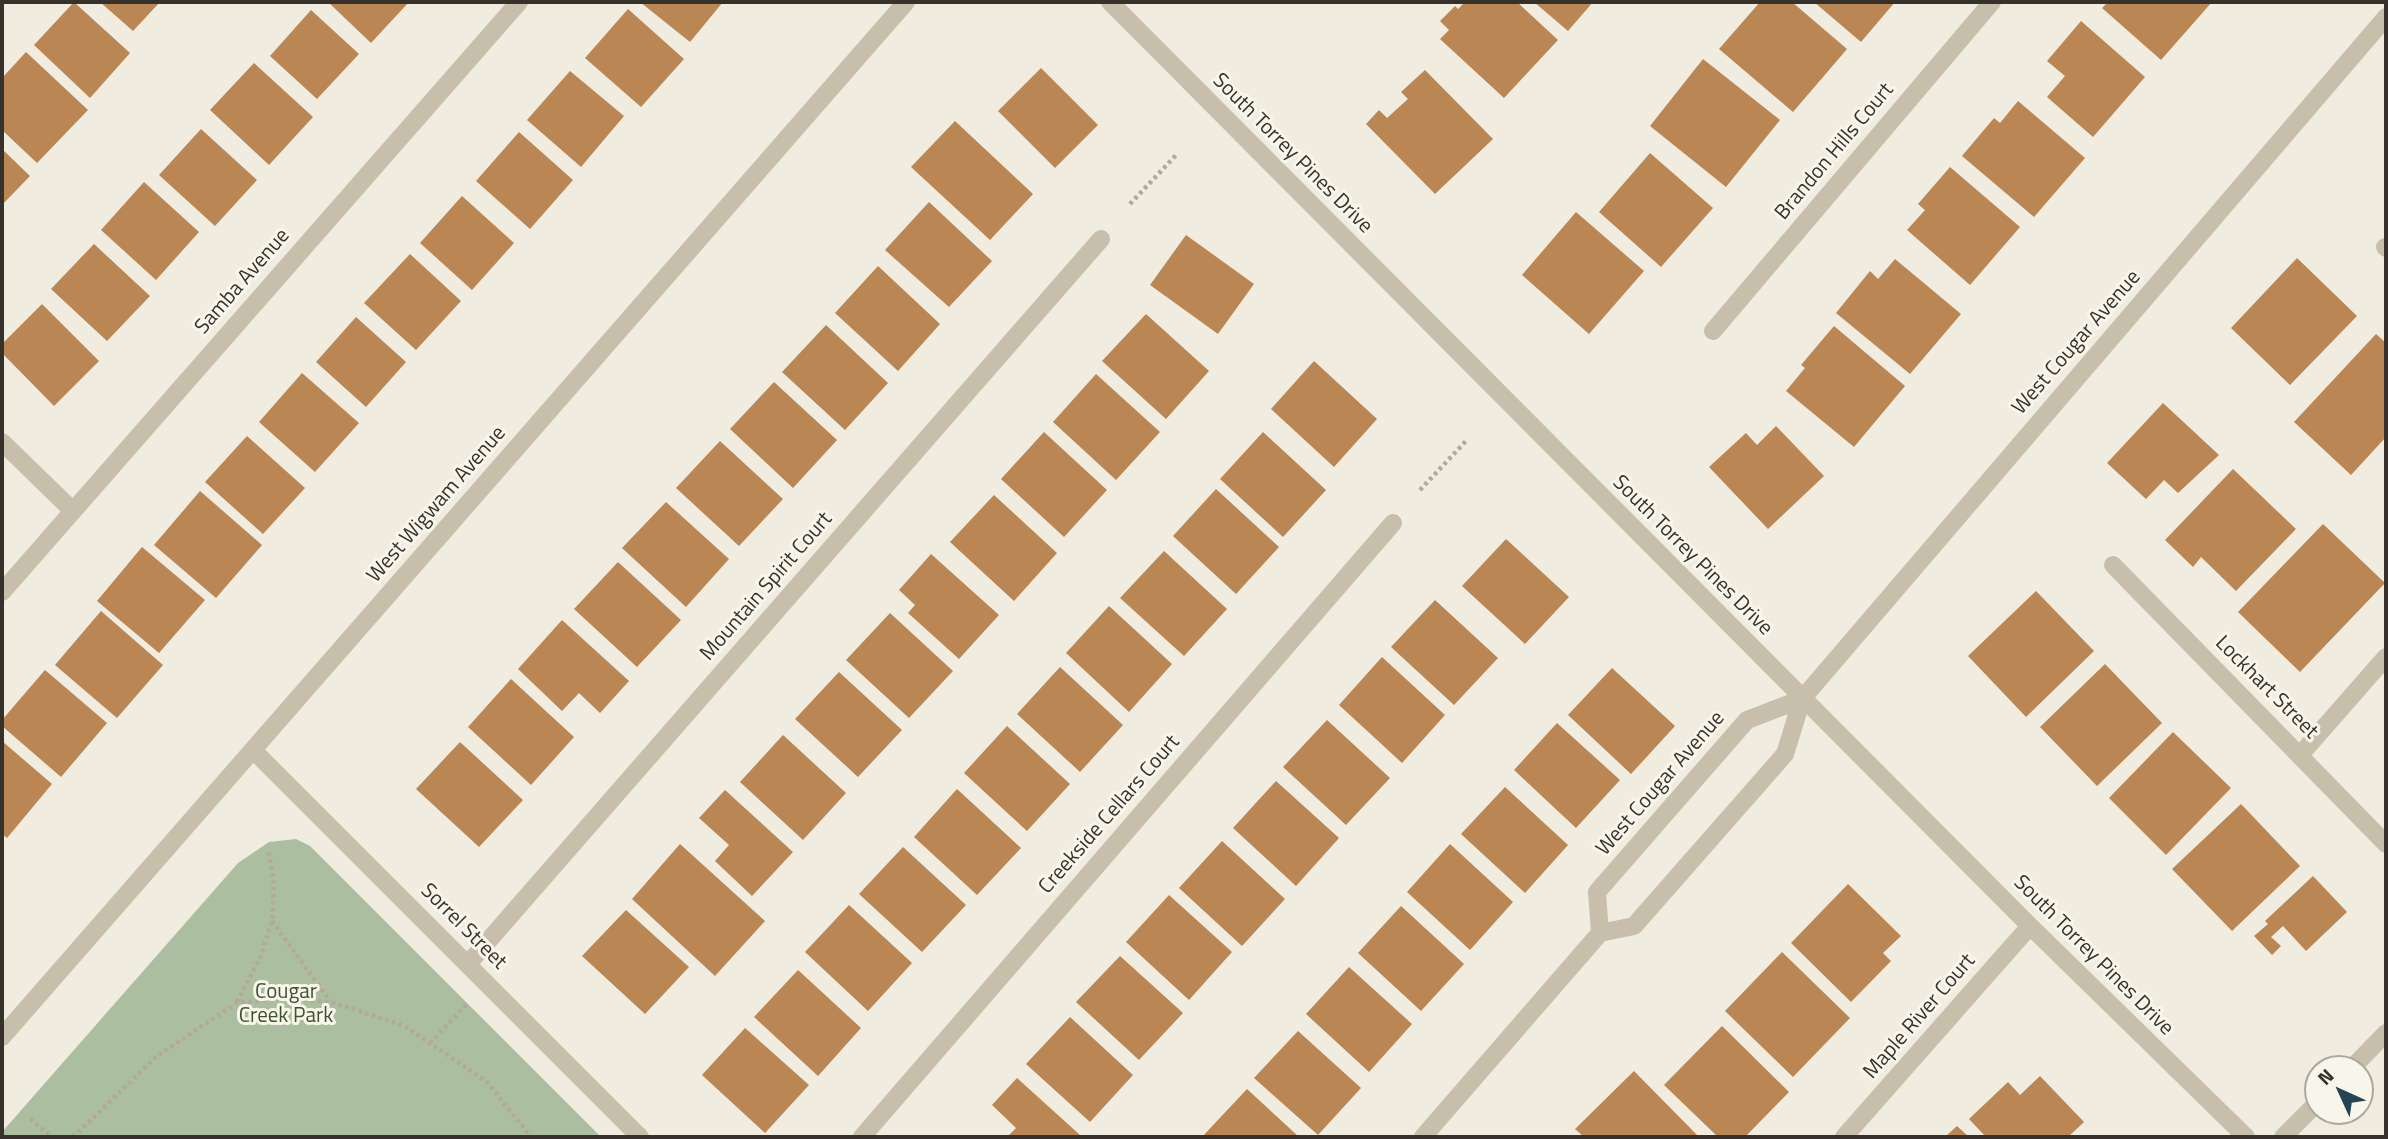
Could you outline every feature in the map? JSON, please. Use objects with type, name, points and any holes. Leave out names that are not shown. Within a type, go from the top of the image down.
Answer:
[{"type":"street","name":"Samba Avenue","points":[[2,592],[519,2]]},
{"type":"street","name":"West Wigwam Avenue","points":[[2,1037],[906,2]]},
{"type":"street","name":"South Torrey Pines Drive","points":[[1110,2],[1802,699],[2246,1137]]},
{"type":"street","name":"Brandon Hills Court","points":[[1713,331],[1992,2]]},
{"type":"street","name":"West Cougar Avenue","points":[[1802,699],[1747,720],[1597,892],[1600,933],[1634,926],[1785,754],[1802,699],[2386,17]]},
{"type":"street","name":"Mountain Spirit Court","points":[[468,964],[1101,239]]},
{"type":"street","points":[[2,442],[73,511]]},
{"type":"street","name":"Creekside Cellars Court","points":[[862,1137],[1393,523]]},
{"type":"street","name":"Lockhart Street","points":[[2113,565],[2386,844]]},
{"type":"street","points":[[2300,755],[2386,657]]},
{"type":"street","name":"Sorrel Street","points":[[253,750],[640,1137]]},
{"type":"street","name":"Maple River Court","points":[[1844,1137],[2030,926]]},
{"type":"street","points":[[1423,1137],[1600,933]]},
{"type":"street","points":[[2365,1055],[2386,1033]]},
{"type":"street","points":[[2283,1137],[2304,1116]]},
{"type":"path","points":[[1130,204],[1178,153]]},
{"type":"path","points":[[1420,490],[1466,441]]},
{"type":"path","points":[[237,1003],[260,958],[272,921],[274,886],[269,852]]},
{"type":"path","points":[[272,921],[331,1002]]},
{"type":"path","points":[[430,1042],[486,983]]},
{"type":"path","points":[[73,1137],[157,1056],[237,1003],[285,998],[331,1002],[405,1026],[488,1082],[531,1137]]},
{"type":"path","points":[[30,1119],[52,1137]]},
{"type":"green space","name":"Cougar Creek Park","points":[[296,839],[310,846],[601,1137],[2,1137],[2,1132],[238,863],[269,842]]},
{"type":"building","points":[[74,2],[130,53],[90,98],[34,45]]},
{"type":"building","points":[[100,2],[160,2],[133,31]]},
{"type":"building","points":[[328,2],[409,2],[371,43]]},
{"type":"building","points":[[640,2],[723,2],[690,42]]},
{"type":"building","points":[[1465,2],[1517,2],[1558,40],[1504,98],[1440,39],[1449,30],[1440,21],[1455,6],[1458,9]]},
{"type":"building","points":[[1534,2],[1593,2],[1568,31]]},
{"type":"building","points":[[1760,2],[1792,2],[1847,49],[1793,112],[1719,49]]},
{"type":"building","points":[[1814,2],[1895,2],[1861,42]]},
{"type":"building","points":[[2108,2],[2212,2],[2161,60],[2102,8]]},
{"type":"building","points":[[628,9],[684,59],[641,107],[585,58]]},
{"type":"building","points":[[311,10],[359,54],[317,99],[270,56]]},
{"type":"building","points":[[2081,21],[2145,77],[2093,137],[2047,97],[2065,76],[2047,61]]},
{"type":"building","points":[[26,52],[88,110],[37,163],[2,130],[2,78]]},
{"type":"building","points":[[1703,59],[1780,120],[1726,187],[1650,126]]},
{"type":"building","points":[[254,63],[313,117],[269,165],[210,110]]},
{"type":"building","points":[[1041,68],[1098,125],[1055,168],[998,111]]},
{"type":"building","points":[[1425,70],[1493,139],[1435,194],[1366,124],[1379,110],[1387,118],[1408,99],[1401,92]]},
{"type":"building","points":[[570,71],[624,116],[581,167],[527,120]]},
{"type":"building","points":[[2018,101],[2085,158],[2034,217],[1962,156],[1994,118],[2000,123]]},
{"type":"building","points":[[955,121],[1033,194],[990,240],[911,167]]},
{"type":"building","points":[[201,129],[257,180],[215,226],[159,175]]},
{"type":"building","points":[[519,132],[573,180],[530,229],[476,181]]},
{"type":"building","points":[[2,149],[30,176],[2,205]]},
{"type":"building","points":[[1650,153],[1713,208],[1661,267],[1599,212]]},
{"type":"building","points":[[1950,167],[2020,227],[1970,285],[1907,230],[1925,210],[1918,204]]},
{"type":"building","points":[[144,182],[199,232],[156,280],[101,230]]},
{"type":"building","points":[[462,196],[514,243],[472,290],[420,243]]},
{"type":"building","points":[[929,202],[992,261],[949,307],[885,250]]},
{"type":"building","points":[[1576,212],[1644,271],[1589,334],[1522,275]]},
{"type":"building","points":[[1186,235],[1254,284],[1218,334],[1150,285]]},
{"type":"building","points":[[94,244],[150,296],[107,341],[51,289]]},
{"type":"building","points":[[410,254],[461,301],[416,350],[364,303]]},
{"type":"building","points":[[2297,258],[2357,316],[2290,385],[2231,328]]},
{"type":"building","points":[[1895,259],[1961,314],[1910,374],[1836,313],[1870,271],[1878,279]]},
{"type":"building","points":[[878,266],[940,324],[898,371],[835,313]]},
{"type":"building","points":[[42,304],[99,361],[54,406],[2,353],[2,344]]},
{"type":"building","points":[[1146,314],[1209,371],[1166,419],[1102,361]]},
{"type":"building","points":[[356,317],[406,362],[366,407],[316,362]]},
{"type":"building","points":[[826,325],[888,383],[845,430],[782,372]]},
{"type":"building","points":[[1834,326],[1905,386],[1854,447],[1786,391],[1805,368],[1801,365]]},
{"type":"building","points":[[2376,334],[2386,343],[2386,437],[2351,475],[2294,422]]},
{"type":"building","points":[[1314,361],[1377,419],[1334,467],[1271,409]]},
{"type":"building","points":[[302,373],[359,423],[315,472],[259,422]]},
{"type":"building","points":[[1096,374],[1160,432],[1116,480],[1053,422]]},
{"type":"building","points":[[774,382],[837,440],[793,488],[730,429]]},
{"type":"building","points":[[2163,403],[2219,455],[2178,493],[2164,480],[2146,499],[2107,463]]},
{"type":"building","points":[[1776,426],[1824,476],[1768,529],[1709,467],[1746,433],[1757,445]]},
{"type":"building","points":[[1044,432],[1107,490],[1064,537],[1001,479]]},
{"type":"building","points":[[1263,432],[1326,490],[1283,537],[1220,479]]},
{"type":"building","points":[[247,436],[305,488],[263,534],[205,482]]},
{"type":"building","points":[[720,441],[783,499],[739,546],[676,488]]},
{"type":"building","points":[[2233,469],[2296,529],[2236,591],[2201,557],[2193,567],[2165,540]]},
{"type":"building","points":[[1216,489],[1279,547],[1236,594],[1173,536]]},
{"type":"building","points":[[200,491],[262,545],[216,598],[154,545]]},
{"type":"building","points":[[994,495],[1057,553],[1014,601],[950,542]]},
{"type":"building","points":[[666,502],[729,559],[686,607],[622,548]]},
{"type":"building","points":[[2323,524],[2385,583],[2300,672],[2238,612]]},
{"type":"building","points":[[1506,539],[1569,597],[1525,644],[1462,586]]},
{"type":"building","points":[[142,547],[205,600],[159,653],[97,601]]},
{"type":"building","points":[[1164,551],[1227,609],[1184,656],[1120,598]]},
{"type":"building","points":[[931,554],[999,615],[959,659],[908,613],[915,605],[899,590]]},
{"type":"building","points":[[618,562],[681,620],[637,667],[574,609]]},
{"type":"building","points":[[2036,591],[2094,651],[2026,717],[1968,656]]},
{"type":"building","points":[[1435,600],[1498,658],[1454,705],[1391,647]]},
{"type":"building","points":[[1109,606],[1172,664],[1129,712],[1066,653]]},
{"type":"building","points":[[101,611],[163,665],[117,718],[55,665]]},
{"type":"building","points":[[890,613],[953,671],[909,718],[846,660]]},
{"type":"building","points":[[562,620],[629,681],[600,713],[579,693],[562,711],[518,669]]},
{"type":"building","points":[[1382,657],[1445,715],[1402,763],[1339,705]]},
{"type":"building","points":[[2105,664],[2162,723],[2097,786],[2040,727]]},
{"type":"building","points":[[1060,667],[1123,725],[1080,772],[1017,714]]},
{"type":"building","points":[[1612,668],[1675,726],[1631,774],[1568,715]]},
{"type":"building","points":[[45,670],[107,723],[61,777],[2,726],[2,720]]},
{"type":"building","points":[[839,672],[902,730],[858,777],[795,719]]},
{"type":"building","points":[[511,679],[574,737],[531,785],[468,727]]},
{"type":"building","points":[[1327,720],[1390,778],[1346,825],[1283,767]]},
{"type":"building","points":[[1557,723],[1620,780],[1576,828],[1514,770]]},
{"type":"building","points":[[1007,726],[1070,784],[1027,831],[964,773]]},
{"type":"building","points":[[2173,732],[2231,788],[2166,855],[2109,798]]},
{"type":"building","points":[[783,735],[846,793],[803,840],[740,782]]},
{"type":"building","points":[[2,741],[52,784],[7,838],[2,834]]},
{"type":"building","points":[[460,742],[523,800],[479,847],[416,789]]},
{"type":"building","points":[[1276,781],[1339,838],[1296,886],[1233,828]]},
{"type":"building","points":[[1505,787],[1568,845],[1525,893],[1461,834]]},
{"type":"building","points":[[957,789],[1021,848],[977,895],[914,837]]},
{"type":"building","points":[[725,790],[793,852],[752,896],[715,861],[729,845],[699,818]]},
{"type":"building","points":[[2241,804],[2300,866],[2232,931],[2172,869]]},
{"type":"building","points":[[1222,841],[1285,899],[1242,946],[1179,888]]},
{"type":"building","points":[[680,844],[765,921],[715,976],[632,899]]},
{"type":"building","points":[[1450,844],[1513,902],[1470,950],[1407,892]]},
{"type":"building","points":[[903,847],[966,905],[922,952],[859,894]]},
{"type":"building","points":[[2313,876],[2347,912],[2306,951],[2283,926],[2271,937],[2281,946],[2272,955],[2254,936],[2268,924],[2265,921]]},
{"type":"building","points":[[1848,884],[1901,936],[1883,953],[1891,961],[1851,1002],[1791,943]]},
{"type":"building","points":[[1169,895],[1232,952],[1189,1000],[1126,942]]},
{"type":"building","points":[[849,905],[912,963],[868,1011],[805,952]]},
{"type":"building","points":[[1401,906],[1464,964],[1421,1011],[1358,953]]},
{"type":"building","points":[[626,910],[689,967],[645,1014],[582,956]]},
{"type":"building","points":[[1782,952],[1850,1018],[1793,1077],[1725,1011]]},
{"type":"building","points":[[1120,956],[1183,1013],[1139,1060],[1076,1002]]},
{"type":"building","points":[[1349,967],[1412,1024],[1369,1072],[1306,1014]]},
{"type":"building","points":[[798,970],[861,1028],[818,1076],[754,1017]]},
{"type":"building","points":[[1070,1017],[1133,1075],[1090,1122],[1026,1064]]},
{"type":"building","points":[[1722,1026],[1789,1092],[1745,1137],[1718,1137],[1664,1085]]},
{"type":"building","points":[[745,1028],[809,1085],[765,1133],[702,1075]]},
{"type":"building","points":[[1298,1031],[1361,1088],[1318,1135],[1254,1078]]},
{"type":"building","points":[[1634,1071],[1699,1137],[1584,1137],[1575,1129]]},
{"type":"building","points":[[2040,1076],[2084,1122],[2068,1137],[1986,1137],[1969,1119],[2008,1082],[2020,1095]]},
{"type":"building","points":[[1017,1078],[1080,1135],[1007,1137],[1016,1128],[992,1105]]},
{"type":"building","points":[[1247,1089],[1299,1137],[1202,1137]]},
{"type":"building","points":[[1957,1126],[1969,1137],[1945,1137]]}]
